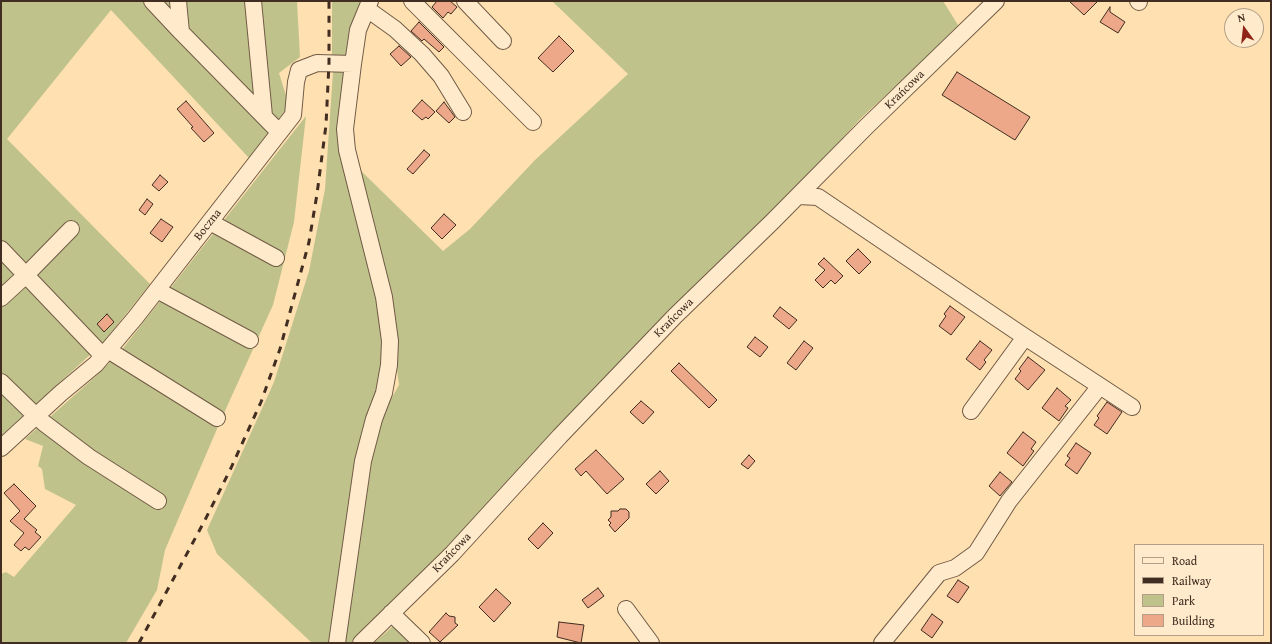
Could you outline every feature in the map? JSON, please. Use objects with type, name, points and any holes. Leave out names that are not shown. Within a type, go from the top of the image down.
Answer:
[{"type":"street","points":[[152,1],[280,132]]},
{"type":"street","points":[[178,1],[181,32]]},
{"type":"street","points":[[253,1],[264,116]]},
{"type":"street","points":[[412,1],[533,122]]},
{"type":"street","points":[[465,1],[502,41]]},
{"type":"street","name":"Krańcowa","points":[[361,643],[452,554],[560,436],[675,316],[996,1]]},
{"type":"street","points":[[337,643],[363,461],[374,419],[384,393],[389,365],[390,341],[384,297],[346,150],[346,129],[358,30],[369,5],[422,54],[441,76],[463,112]]},
{"type":"street","name":"Boczna","points":[[1,448],[61,393],[96,364],[157,290],[292,115],[299,70],[318,63],[353,64]]},
{"type":"street","points":[[798,196],[818,197],[1025,337],[1132,407]]},
{"type":"street","points":[[210,222],[276,258]]},
{"type":"street","points":[[1,298],[71,229]]},
{"type":"street","points":[[1,249],[105,353],[217,418]]},
{"type":"street","points":[[157,290],[250,340]]},
{"type":"street","points":[[971,411],[1025,337]]},
{"type":"street","points":[[1,382],[36,416],[89,456],[158,502]]},
{"type":"street","points":[[882,643],[939,573],[955,568],[976,553],[1009,501],[1100,386]]},
{"type":"street","points":[[626,609],[651,643]]},
{"type":"street","points":[[391,613],[422,643]]},
{"type":"green space","points":[[1,1],[297,1],[300,57],[279,73],[289,105],[249,158],[111,10],[7,139],[150,284],[102,344],[1,436]]},
{"type":"green space","points":[[332,1],[366,1],[349,55],[332,56]]},
{"type":"green space","points":[[552,1],[943,1],[958,25],[911,72],[861,118],[819,164],[470,527],[351,643],[341,643],[375,434],[399,385],[391,322],[356,166],[443,251],[470,229],[535,160],[628,74]]},
{"type":"green space","points":[[333,72],[345,72],[342,135],[387,340],[333,643],[312,643],[217,554],[207,530],[274,382],[309,271],[325,189]]},
{"type":"green space","points":[[306,116],[294,222],[273,305],[220,422],[165,550],[157,590],[126,643],[1,643],[1,574],[6,572],[14,577],[76,505],[45,489],[42,469],[38,466],[43,446],[25,439],[95,377],[120,352]]},
{"type":"green space","points":[[393,626],[411,643],[374,643]]},
{"type":"building","points":[[437,1],[450,1],[457,7],[451,14],[448,12],[443,18],[432,7]]},
{"type":"building","points":[[1069,1],[1098,1],[1084,15]]},
{"type":"building","points":[[1110,7],[1110,12],[1125,22],[1118,33],[1100,22]]},
{"type":"building","points":[[419,22],[444,47],[439,52],[424,39],[422,41],[411,31]]},
{"type":"building","points":[[559,36],[574,51],[553,72],[538,58]]},
{"type":"building","points":[[399,46],[411,57],[401,66],[390,54]]},
{"type":"building","points":[[957,72],[1030,117],[1015,140],[942,95]]},
{"type":"building","points":[[422,100],[435,112],[428,119],[426,117],[422,120],[412,111]]},
{"type":"building","points":[[186,101],[214,133],[204,142],[177,109]]},
{"type":"building","points":[[444,102],[455,117],[449,123],[436,111]]},
{"type":"building","points":[[424,150],[430,155],[413,174],[407,169]]},
{"type":"building","points":[[160,175],[168,182],[159,191],[152,185]]},
{"type":"building","points":[[147,199],[153,204],[145,215],[139,210]]},
{"type":"building","points":[[444,214],[456,225],[442,239],[431,228]]},
{"type":"building","points":[[161,219],[173,227],[162,242],[150,233]]},
{"type":"building","points":[[858,249],[871,262],[859,274],[846,261]]},
{"type":"building","points":[[824,258],[843,276],[835,284],[831,280],[823,288],[815,280],[825,270],[818,264]]},
{"type":"building","points":[[950,306],[965,317],[951,335],[939,326],[946,316],[944,314]]},
{"type":"building","points":[[780,307],[797,320],[789,329],[773,316]]},
{"type":"building","points":[[107,314],[114,322],[104,332],[97,324]]},
{"type":"building","points":[[755,337],[768,347],[760,357],[747,347]]},
{"type":"building","points":[[804,341],[813,348],[796,370],[787,363]]},
{"type":"building","points":[[980,341],[992,350],[984,360],[986,362],[980,370],[966,359]]},
{"type":"building","points":[[1028,357],[1045,370],[1028,390],[1015,379],[1021,371],[1019,369]]},
{"type":"building","points":[[679,363],[717,400],[709,408],[671,371]]},
{"type":"building","points":[[1057,388],[1071,400],[1065,406],[1068,408],[1059,421],[1042,408]]},
{"type":"building","points":[[641,401],[654,412],[643,424],[630,412]]},
{"type":"building","points":[[1107,402],[1122,412],[1107,434],[1094,425],[1099,418],[1097,416]]},
{"type":"building","points":[[1023,432],[1036,442],[1031,449],[1034,451],[1023,466],[1007,453]]},
{"type":"building","points":[[1076,443],[1091,453],[1077,474],[1065,465],[1070,458],[1067,456]]},
{"type":"building","points":[[596,450],[624,479],[607,494],[586,471],[581,476],[575,469]]},
{"type":"building","points":[[749,455],[755,461],[748,469],[741,464]]},
{"type":"building","points":[[660,471],[669,481],[656,494],[646,484]]},
{"type":"building","points":[[1000,472],[1012,482],[1000,496],[989,486]]},
{"type":"building","points":[[14,484],[36,506],[24,519],[37,530],[35,532],[41,537],[29,550],[25,547],[21,551],[14,545],[24,533],[10,521],[20,511],[4,493]]},
{"type":"building","points":[[620,509],[626,509],[629,512],[629,518],[615,532],[609,525],[611,523],[608,520],[611,517],[611,511],[618,511]]},
{"type":"building","points":[[543,523],[553,533],[538,549],[528,539]]},
{"type":"building","points":[[958,580],[969,587],[958,603],[947,596]]},
{"type":"building","points":[[598,588],[604,596],[588,608],[582,600]]},
{"type":"building","points":[[496,589],[511,603],[494,622],[479,607]]},
{"type":"building","points":[[446,613],[449,616],[455,617],[455,623],[458,625],[440,642],[429,632]]},
{"type":"building","points":[[932,614],[943,622],[932,638],[921,630]]},
{"type":"building","points":[[559,622],[584,625],[581,643],[557,637]]},
{"type":"railway","points":[[139,643],[231,468],[261,402],[280,349],[309,242],[317,194],[326,125],[329,63],[329,1]]}]
